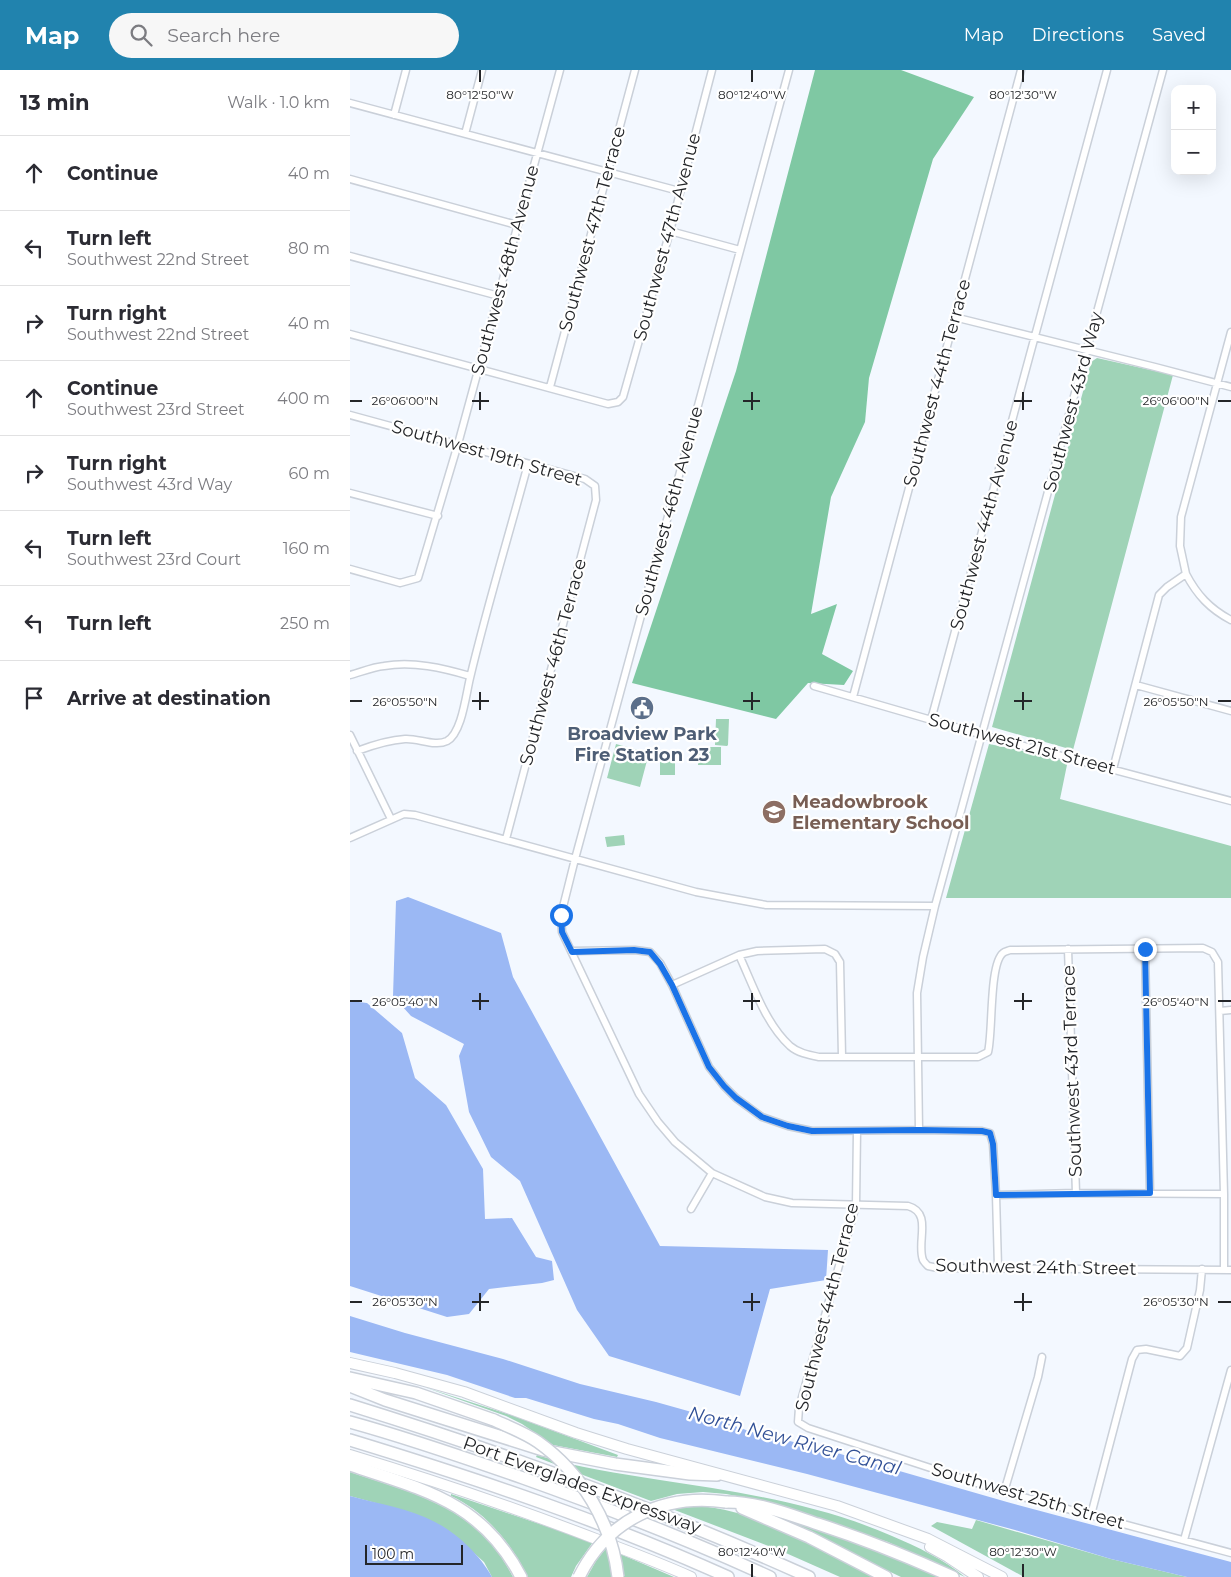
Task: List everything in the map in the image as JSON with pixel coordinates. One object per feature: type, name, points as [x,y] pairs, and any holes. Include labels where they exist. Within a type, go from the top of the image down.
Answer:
[{"type":"highway","points":[[350,1378],[416,1393],[494,1420],[539,1443],[564,1464],[595,1506],[607,1532],[618,1577]]},
{"type":"highway","points":[[350,1386],[385,1400],[543,1450],[615,1464],[690,1474],[717,1475]]},
{"type":"highway","name":"Port Everglades Expressway","points":[[350,1405],[463,1441],[605,1491],[714,1535],[809,1577]]},
{"type":"highway","points":[[350,1422],[459,1456],[558,1490],[671,1534],[770,1577]]},
{"type":"highway","name":"Port Everglades Expressway","points":[[350,1440],[432,1465],[528,1498],[642,1540],[728,1577]]},
{"type":"highway","points":[[350,1465],[432,1494],[459,1507],[495,1538],[510,1557],[521,1577]]},
{"type":"highway","points":[[579,1577],[596,1549],[622,1525],[643,1512],[664,1504],[688,1500],[742,1502],[783,1512],[861,1538],[953,1577]]},
{"type":"highway","points":[[726,1502],[761,1515],[809,1537],[886,1577]]},
{"type":"main road","points":[[350,1363],[464,1392],[599,1440],[717,1475],[803,1496],[871,1517],[928,1539],[1002,1577]]},
{"type":"main road","points":[[350,1455],[529,1514],[691,1577]]},
{"type":"main road","points":[[871,1517],[948,1557],[978,1577]]},
{"type":"street","points":[[394,115],[406,70]]},
{"type":"street","points":[[465,134],[482,70]]},
{"type":"street","name":"Southwest 48th Avenue","points":[[350,569],[400,583],[418,578],[438,516],[560,70]]},
{"type":"street","name":"Southwest 47th Terrace","points":[[550,387],[635,70]]},
{"type":"street","name":"Southwest 47th Avenue","points":[[550,387],[608,404],[618,402],[623,397],[670,231],[712,70]]},
{"type":"street","name":"Southwest 46th Avenue","points":[[572,952],[562,932],[561,920],[575,859],[789,70]]},
{"type":"street","name":"Southwest 44th Terrace","points":[[853,696],[1021,70]]},
{"type":"street","name":"Southwest 44th Avenue","points":[[931,720],[1107,70]]},
{"type":"street","name":"Southwest 43rd Way","points":[[983,735],[1163,70]]},
{"type":"street","points":[[350,103],[679,192]]},
{"type":"street","points":[[350,179],[517,224]]},
{"type":"street","points":[[670,231],[740,250]]},
{"type":"street","points":[[350,256],[499,296]]},
{"type":"street","points":[[954,317],[1231,388]]},
{"type":"street","points":[[1231,332],[1181,517],[1180,546],[1186,574],[1193,588],[1217,613],[1231,620]]},
{"type":"street","points":[[350,334],[550,387]]},
{"type":"street","name":"Southwest 19th Street","points":[[350,415],[585,480],[595,486]]},
{"type":"street","points":[[357,751],[384,741],[407,739],[438,743],[446,742],[453,736],[458,727],[470,676],[528,464]]},
{"type":"street","name":"Southwest 46th Terrace","points":[[506,839],[596,500],[595,486]]},
{"type":"street","points":[[350,493],[438,516]]},
{"type":"street","points":[[1113,769],[1159,595],[1186,574]]},
{"type":"street","points":[[350,675],[385,666],[410,665],[445,669],[470,676]]},
{"type":"street","points":[[1136,685],[1231,711]]},
{"type":"street","name":"Southwest 21st Street","points":[[814,686],[983,735],[1231,801]]},
{"type":"street","points":[[350,735],[391,819]]},
{"type":"street","points":[[919,1130],[917,993],[935,906],[983,735]]},
{"type":"street","points":[[350,838],[404,814],[506,839],[696,892],[766,905],[935,906]]},
{"type":"street","points":[[739,955],[776,1031],[791,1046],[803,1053],[819,1057],[978,1057],[988,1052],[991,1042],[991,1000],[998,960],[1003,952],[1010,950],[1203,948],[1212,952],[1218,962],[1224,1194],[1228,1270]]},
{"type":"street","points":[[672,985],[739,955],[757,951],[825,949],[835,954],[840,962],[842,1056]]},
{"type":"street","name":"Southwest 43rd Terrace","points":[[1068,949],[1076,1193]]},
{"type":"street","points":[[1145,949],[1150,1193]]},
{"type":"street","points":[[572,952],[634,950],[650,952],[660,964],[672,985],[709,1067],[736,1098],[762,1117],[788,1126],[812,1131],[919,1130],[982,1131],[990,1133],[993,1144],[998,1267]]},
{"type":"street","name":"Southwest 24th Street","points":[[572,952],[640,1094],[658,1122],[675,1142],[712,1173],[765,1197],[792,1203],[908,1206],[915,1208],[921,1217],[923,1259],[928,1266],[938,1268],[1228,1270]]},
{"type":"street","points":[[1220,1011],[1231,1010]]},
{"type":"street","name":"Southwest 44th Terrace","points":[[798,1422],[799,1408],[856,1205],[856,1131]]},
{"type":"street","points":[[691,1209],[712,1173]]},
{"type":"street","points":[[996,1195],[1076,1193],[1224,1194]]},
{"type":"street","points":[[1091,1515],[1132,1359],[1137,1350],[1180,1356],[1186,1348],[1200,1290],[1202,1269]]},
{"type":"street","points":[[1004,1492],[1042,1357]]},
{"type":"street","points":[[1184,1540],[1231,1370]]},
{"type":"street","name":"Southwest 25th Street","points":[[798,1422],[808,1428],[1004,1492],[1231,1553]]},
{"type":"green space","points":[[815,70],[901,70],[974,97],[933,159],[869,378],[865,422],[831,497],[811,614],[837,604],[822,654],[853,671],[844,685],[808,683],[776,719],[632,683],[736,371]]},
{"type":"green space","points":[[1097,358],[1173,375],[1073,750],[992,727],[1091,362]]},
{"type":"green space","points":[[716,719],[729,719],[727,746],[715,745]]},
{"type":"green space","points":[[616,744],[649,753],[640,787],[607,778]]},
{"type":"green space","points":[[989,744],[1068,760],[1060,799],[1231,846],[1231,898],[946,898]]},
{"type":"green space","points":[[698,747],[721,747],[721,765],[698,765]]},
{"type":"green space","points":[[660,761],[675,761],[675,775],[660,775]]},
{"type":"green space","points":[[624,835],[625,845],[607,847],[605,837]]},
{"type":"green space","points":[[424,1387],[511,1415],[618,1455],[617,1457],[553,1445],[522,1424],[506,1416]]},
{"type":"green space","points":[[537,1455],[598,1470],[778,1500],[836,1515],[911,1545],[939,1559],[965,1577],[888,1542],[758,1500],[703,1492],[677,1494],[651,1501],[536,1457]]},
{"type":"green space","points":[[350,1472],[422,1497],[464,1519],[482,1534],[498,1553],[513,1577],[492,1577],[484,1562],[454,1535],[412,1513],[350,1496]]},
{"type":"green space","points":[[451,1494],[593,1542],[576,1566],[571,1577],[528,1577],[514,1552],[496,1530],[475,1511],[451,1496]]},
{"type":"green space","points":[[700,1506],[747,1516],[792,1533],[879,1577],[840,1577],[779,1550],[672,1509]]},
{"type":"green space","points":[[787,1518],[846,1537],[943,1577],[901,1577],[785,1522]]},
{"type":"green space","points":[[976,1520],[1111,1559],[1187,1577],[1024,1577],[931,1526],[937,1522],[972,1529]]},
{"type":"green space","points":[[606,1548],[674,1577],[587,1577]]},
{"type":"water","points":[[408,897],[501,933],[513,977],[660,1246],[828,1250],[826,1280],[770,1289],[740,1396],[609,1356],[577,1310],[520,1181],[491,1157],[469,1112],[459,1056],[464,1044],[411,1016],[393,996],[396,901]]},
{"type":"water","points":[[350,1001],[367,1003],[402,1033],[415,1078],[446,1105],[483,1169],[485,1219],[512,1218],[536,1257],[552,1261],[554,1280],[489,1289],[469,1314],[447,1317],[350,1286]]},
{"type":"water","points":[[350,1316],[503,1359],[580,1384],[656,1402],[713,1418],[746,1430],[837,1453],[1007,1502],[1231,1562],[1231,1577],[1187,1577],[1111,1559],[1015,1530],[807,1474],[660,1438],[526,1398],[515,1398],[447,1375],[350,1352]]},
{"type":"water","points":[[350,1496],[415,1513],[443,1527],[460,1538],[492,1577],[350,1577]]},
{"type":"place","name":"Broadview Park Fire Station 23","points":[[642,708]]},
{"type":"place","name":"Meadowbrook Elementary School","points":[[774,812]]},
{"type":"route","points":[[561,915],[560,927],[572,952],[634,950],[650,952],[660,964],[672,985],[709,1067],[736,1098],[762,1117],[788,1126],[812,1131],[919,1130],[982,1131],[990,1133],[993,1144],[996,1195],[1150,1193],[1145,949]]},
{"type":"water label","name":"North New River Canal","points":[[795,1440]]}]
